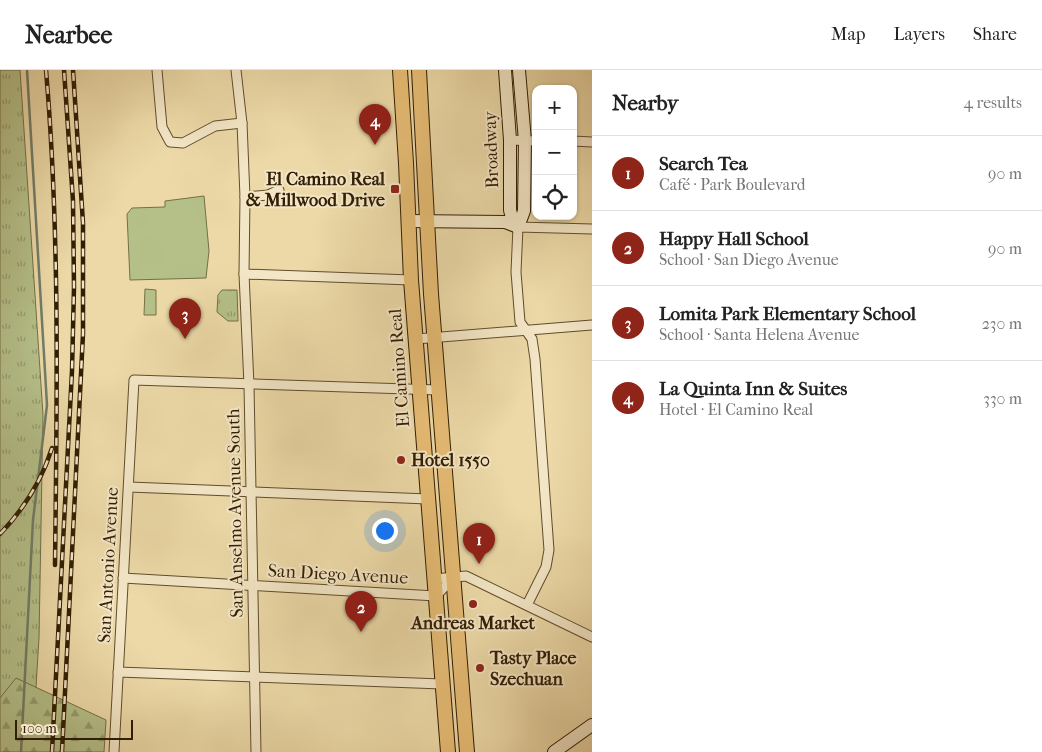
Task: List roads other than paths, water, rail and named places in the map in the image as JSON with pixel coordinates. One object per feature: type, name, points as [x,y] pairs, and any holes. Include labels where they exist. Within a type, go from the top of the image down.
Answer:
[{"type":"main road","name":"El Camino Real","points":[[400,70],[411,280],[448,752]]},
{"type":"main road","points":[[419,70],[434,338],[467,752]]},
{"type":"street","points":[[158,70],[162,127],[170,142],[183,143],[215,126],[242,123]]},
{"type":"street","name":"San Anselmo Avenue South","points":[[236,70],[242,123],[245,197],[244,274],[249,384],[256,752]]},
{"type":"street","name":"Broadway","points":[[505,70],[510,140],[510,210],[512,218],[518,227]]},
{"type":"street","name":"Broadway","points":[[519,70],[530,141],[524,211],[518,227],[516,272],[520,322],[532,339],[535,359],[549,550],[546,567],[527,605]]},
{"type":"street","points":[[510,140],[530,141]]},
{"type":"street","points":[[577,142],[592,142]]},
{"type":"street","points":[[245,197],[268,195],[279,190]]},
{"type":"street","points":[[408,220],[505,222],[518,227],[592,229]]},
{"type":"street","points":[[244,274],[411,280]]},
{"type":"street","points":[[416,339],[592,325]]},
{"type":"street","name":"San Antonio Avenue","points":[[114,752],[134,380],[249,384]]},
{"type":"street","points":[[249,384],[438,390]]},
{"type":"street","points":[[129,487],[428,499]]},
{"type":"street","points":[[434,579],[466,576],[592,637]]},
{"type":"street","name":"San Diego Avenue","points":[[123,578],[436,596]]},
{"type":"street","points":[[436,596],[453,578]]},
{"type":"street","points":[[118,672],[442,684]]},
{"type":"street","points":[[554,752],[592,725]]},
{"type":"waterway","points":[[21,752],[33,520],[47,405],[27,70]]},
{"type":"railway","points":[[46,70],[56,255],[55,565]]},
{"type":"railway","points":[[52,752],[72,371],[74,287],[73,201],[64,70]]},
{"type":"railway","points":[[62,752],[83,334],[83,223],[73,70]]},
{"type":"railway","points":[[0,534],[31,494],[43,472],[52,448]]},
{"type":"place","name":"La Quinta Inn & Suites","points":[[375,145]]},
{"type":"place","name":"El Camino Real & Millwood Drive","points":[[395,189]]},
{"type":"place","name":"Lomita Park Elementary School","points":[[185,339]]},
{"type":"place","name":"Hotel 1550","points":[[401,460]]},
{"type":"place","name":"Search Tea","points":[[479,564]]},
{"type":"place","name":"Andreas Market","points":[[473,604]]},
{"type":"place","name":"Happy Hall School","points":[[361,632]]},
{"type":"place","name":"Tasty Place Szechuan","points":[[480,668]]}]
